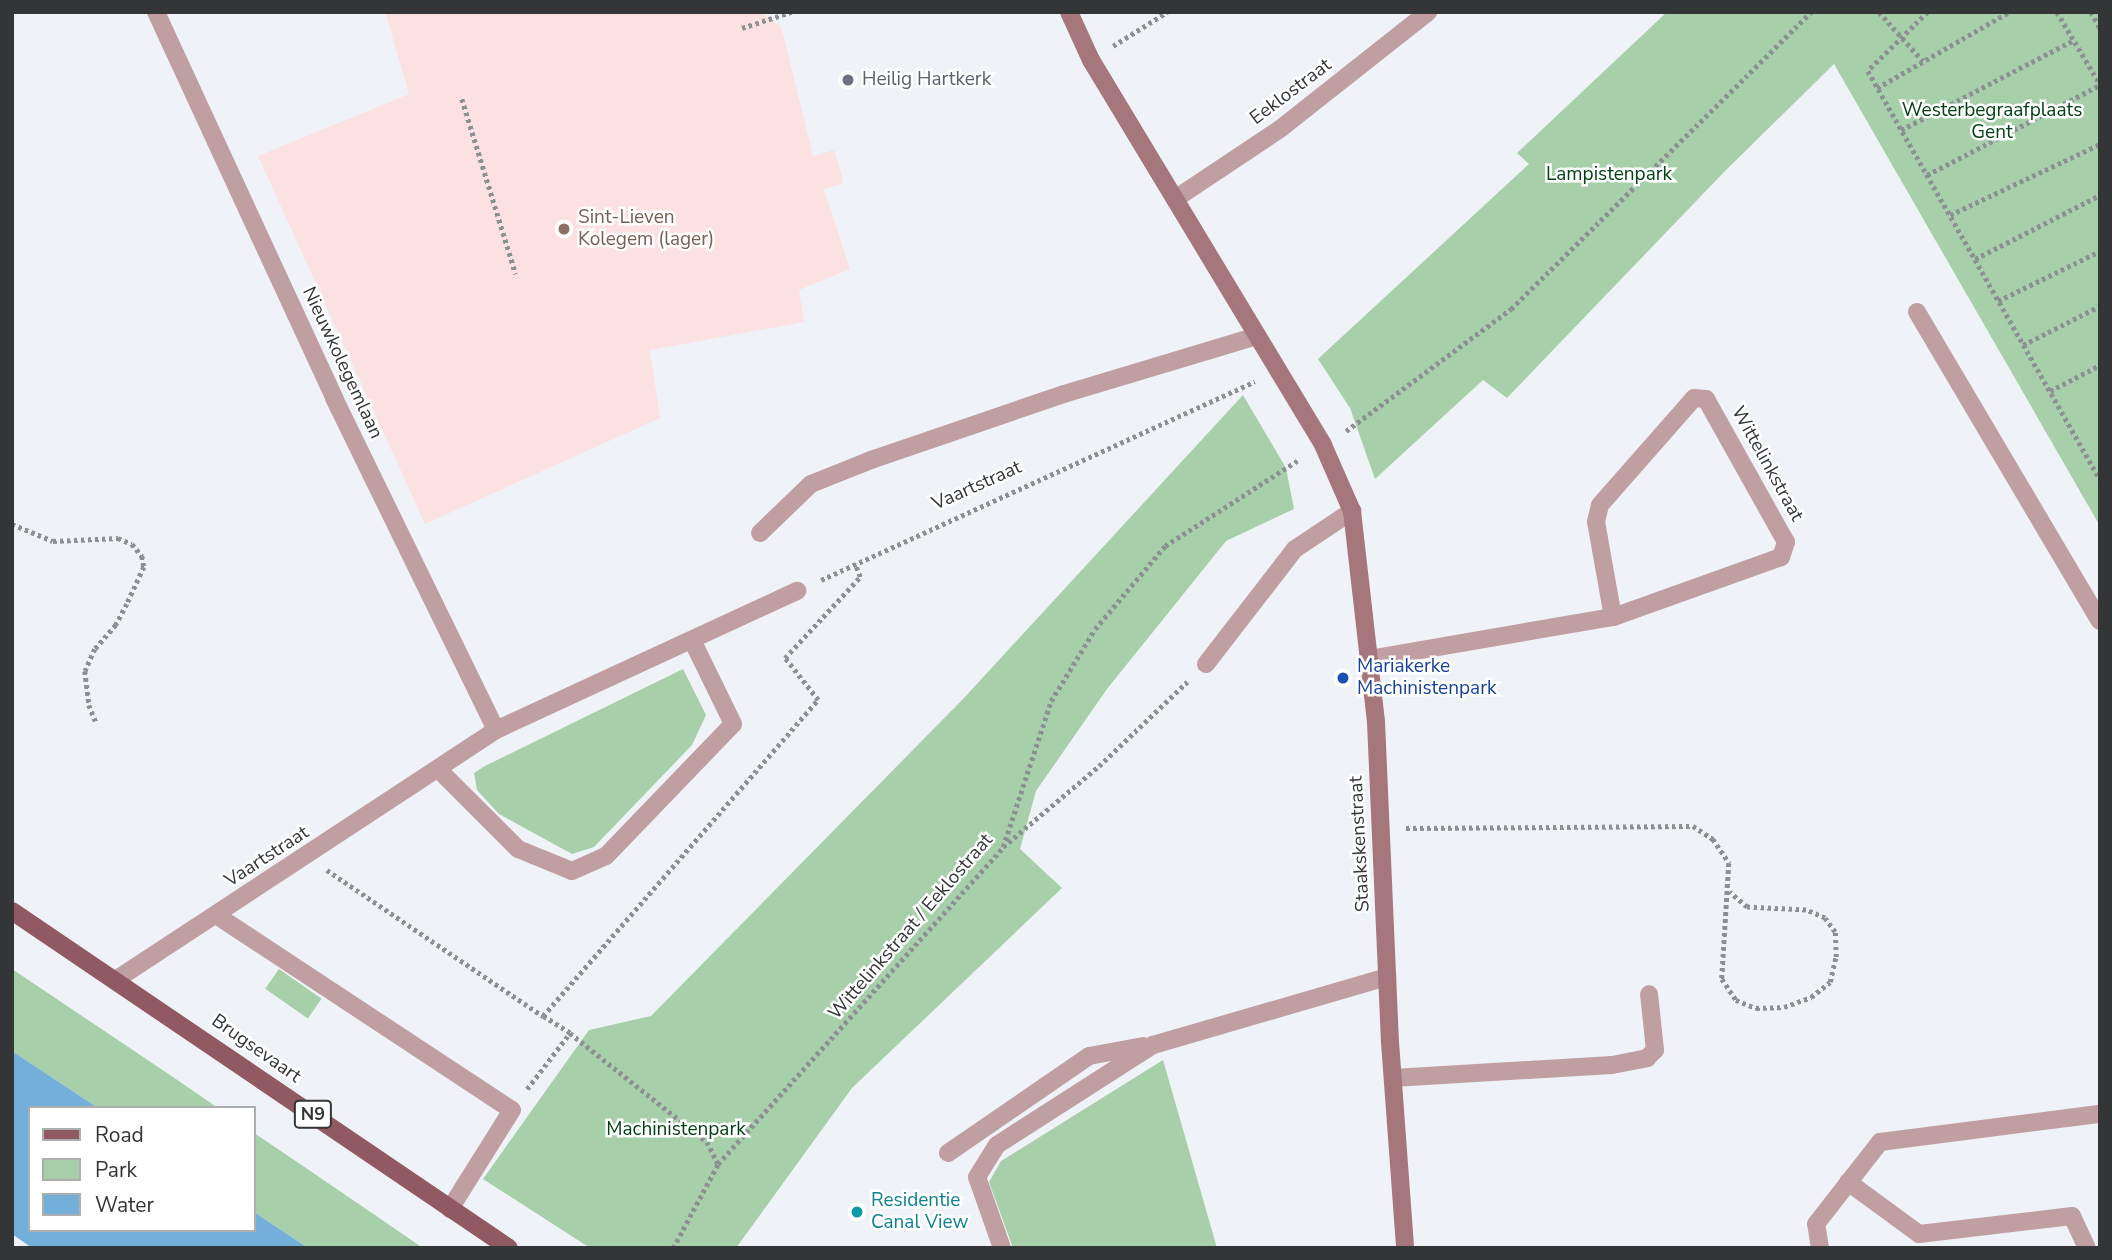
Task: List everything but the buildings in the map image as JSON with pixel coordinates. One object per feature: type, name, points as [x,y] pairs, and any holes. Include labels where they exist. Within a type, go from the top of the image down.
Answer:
[{"type":"main road","name":"Brugsevaart","points":[[12,911],[117,979],[509,1248]]},
{"type":"street","name":"Nieuwkolegemlaan","points":[[156,12],[334,398],[496,730]]},
{"type":"street","points":[[1069,12],[1091,60],[1323,444]]},
{"type":"street","name":"Eeklostraat","points":[[1175,199],[1280,129],[1429,12]]},
{"type":"street","points":[[1917,312],[2100,621]]},
{"type":"street","points":[[760,533],[811,484],[871,460],[1064,394],[1257,337]]},
{"type":"street","name":"Wittelinkstraat","points":[[1369,659],[1613,617],[1781,557],[1786,541],[1706,398],[1694,398],[1600,505],[1596,522],[1613,617]]},
{"type":"street","name":"Staakskenstraat","points":[[1323,444],[1352,511],[1369,659],[1405,1248]]},
{"type":"street","points":[[1206,664],[1295,549],[1352,511]]},
{"type":"street","name":"Vaartstraat","points":[[117,979],[439,770],[496,730],[693,642],[797,591]]},
{"type":"street","points":[[439,770],[518,849],[572,871],[606,856],[733,724],[693,642]]},
{"type":"street","points":[[216,915],[512,1110],[450,1209]]},
{"type":"street","points":[[948,1153],[1088,1056],[1153,1045],[1387,977]]},
{"type":"street","points":[[1393,1077],[1612,1065],[1647,1058],[1655,1051],[1649,994]]},
{"type":"street","points":[[1002,1248],[977,1177],[997,1145],[1153,1045]]},
{"type":"street","points":[[1820,1248],[1816,1224],[1880,1142],[2100,1114]]},
{"type":"street","points":[[1848,1182],[1920,1241],[2071,1216],[2087,1248]]},
{"type":"path","points":[[742,28],[791,12]]},
{"type":"path","points":[[1091,60],[1167,12]]},
{"type":"path","name":"Wittelinkstraat / Eeklostraat","points":[[673,1248],[718,1164],[1003,847],[1051,701],[1095,629],[1165,546],[1323,444],[1375,414],[1511,310],[1811,12]]},
{"type":"path","points":[[1879,12],[1923,61]]},
{"type":"path","points":[[1928,12],[1868,71],[2100,479]]},
{"type":"path","points":[[1877,88],[2009,12]]},
{"type":"path","points":[[1927,175],[2100,84],[2057,12]]},
{"type":"path","points":[[2094,14],[2100,28]]},
{"type":"path","points":[[1901,130],[2074,40]]},
{"type":"path","points":[[462,99],[516,274]]},
{"type":"path","points":[[1950,215],[2100,144]]},
{"type":"path","points":[[1975,259],[2100,195]]},
{"type":"path","points":[[1998,301],[2100,251]]},
{"type":"path","points":[[2023,345],[2100,306]]},
{"type":"path","points":[[2050,391],[2100,365]]},
{"type":"path","name":"Vaartstraat","points":[[797,591],[1278,370]]},
{"type":"path","points":[[12,524],[53,541],[118,538],[132,544],[142,556],[144,567],[127,604],[116,625],[95,649],[85,671],[89,705],[96,722]]},
{"type":"path","points":[[1003,847],[1099,766],[1206,664]]},
{"type":"path","points":[[1381,828],[1693,826],[1713,839],[1729,863],[1722,979],[1736,999],[1756,1008],[1784,1007],[1811,997],[1829,982],[1836,957],[1835,932],[1825,918],[1806,910],[1748,906],[1729,892]]},
{"type":"path","points":[[543,1016],[570,1033],[707,1142],[718,1164]]},
{"type":"path","points":[[512,1110],[570,1033]]},
{"type":"shaded area","name":"Sint-Lieven Kolegem (lager)","points":[[385,12],[760,12],[781,26],[813,156],[834,150],[844,183],[824,189],[850,269],[799,290],[804,322],[650,350],[660,418],[425,524],[258,156],[409,94]]},
{"type":"green space","points":[[1667,12],[2100,12],[2100,526],[1834,64],[1725,171],[1507,398],[1483,380],[1375,479],[1350,408],[1318,359],[1529,164],[1517,153]]},
{"type":"green space","name":"Machinistenpark","points":[[1243,395],[1286,468],[1294,509],[1226,541],[1107,689],[1036,791],[1020,849],[1062,888],[852,1088],[736,1248],[590,1248],[483,1179],[589,1030],[651,1016],[964,698]]},
{"type":"green space","points":[[683,669],[706,715],[692,745],[594,847],[572,854],[499,814],[477,790],[474,773],[485,766]]},
{"type":"green space","points":[[12,969],[215,1106],[95,1106],[12,1051]]},
{"type":"green space","points":[[279,969],[322,999],[308,1018],[265,989]]},
{"type":"green space","points":[[1163,1060],[1217,1248],[1013,1248],[989,1182],[1001,1161]]},
{"type":"green space","points":[[256,1134],[423,1248],[308,1248],[256,1213]]},
{"type":"water","points":[[12,1051],[95,1106],[28,1106],[28,1232],[256,1232],[256,1213],[308,1248],[32,1248],[12,1234]]},
{"type":"place","name":"Heilig Hartkerk","points":[[848,80]]},
{"type":"place","name":"Sint-Lieven Kolegem (lager)","points":[[564,229]]},
{"type":"place","name":"Mariakerke Machinistenpark","points":[[1343,678]]},
{"type":"place","name":"Residentie Canal View","points":[[857,1212]]},
{"type":"park label","name":"Westerbegraafplaats Gent","points":[[1992,122]]},
{"type":"park label","name":"Lampistenpark","points":[[1609,175]]}]
